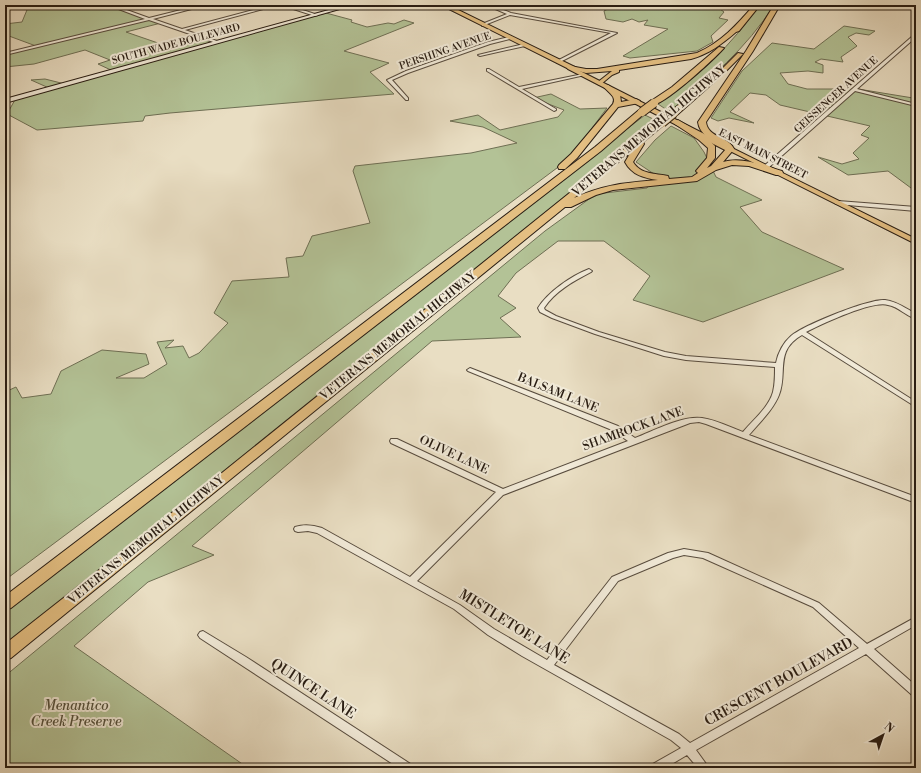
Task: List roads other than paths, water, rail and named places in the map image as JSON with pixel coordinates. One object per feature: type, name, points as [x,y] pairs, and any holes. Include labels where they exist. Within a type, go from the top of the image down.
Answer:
[{"type":"highway","name":"EAST MAIN STREET","points":[[444,5],[730,149]]},
{"type":"highway","name":"VETERANS MEMORIAL HIGHWAY","points":[[5,604],[592,153],[642,112],[675,89],[732,37],[757,5]]},
{"type":"highway","name":"VETERANS MEMORIAL HIGHWAY","points":[[5,653],[213,487],[497,255],[674,113],[721,73],[743,50],[764,26],[777,5]]},
{"type":"highway","points":[[570,68],[586,72],[598,72],[691,57],[704,53],[718,45],[742,24]]},
{"type":"highway","points":[[497,255],[557,212],[576,200],[593,193],[621,186],[690,180],[705,174],[713,168],[730,149],[728,145],[705,132],[702,127],[702,122],[741,61],[753,46],[764,26]]},
{"type":"highway","points":[[600,83],[612,73],[644,65]]},
{"type":"highway","name":"EAST MAIN STREET","points":[[570,68],[587,75],[600,83]]},
{"type":"highway","points":[[471,245],[571,159],[616,105],[618,101],[617,96],[608,87]]},
{"type":"highway","points":[[616,105],[636,101]]},
{"type":"highway","points":[[651,131],[635,151],[629,162],[631,166],[638,171],[657,177],[675,178],[689,176],[699,172],[707,164],[712,158],[712,151],[710,145],[702,138],[678,122]]},
{"type":"highway","points":[[713,168],[727,163],[740,162],[778,173]]},
{"type":"main road","name":"SOUTH WADE BOULEVARD","points":[[5,101],[352,5]]},
{"type":"main road","name":"EAST MAIN STREET","points":[[730,149],[916,242]]},
{"type":"street","points":[[110,5],[216,42]]},
{"type":"street","points":[[120,8],[135,5]]},
{"type":"street","points":[[5,54],[205,5]]},
{"type":"street","points":[[180,30],[276,5]]},
{"type":"street","points":[[283,5],[316,15]]},
{"type":"street","points":[[876,5],[916,8]]},
{"type":"street","points":[[494,7],[510,14],[615,33],[558,62]]},
{"type":"street","points":[[483,25],[510,14]]},
{"type":"street","name":"GEISSENGER AVENUE","points":[[766,167],[916,35]]},
{"type":"street","name":"PERSHING AVENUE","points":[[407,99],[389,80],[407,72],[489,43],[509,38]]},
{"type":"street","name":"PERSHING AVENUE","points":[[480,55],[524,45]]},
{"type":"street","points":[[488,70],[554,110]]},
{"type":"street","points":[[520,88],[583,75]]},
{"type":"street","points":[[855,90],[916,105]]},
{"type":"street","points":[[838,203],[916,209]]},
{"type":"street","points":[[589,271],[559,290],[543,304],[541,308],[542,311],[597,333],[664,354],[686,358],[778,365]]},
{"type":"street","points":[[745,435],[773,400],[778,381],[778,365],[780,357],[787,344],[802,332],[871,304],[883,302],[892,304],[916,317]]},
{"type":"street","points":[[802,332],[916,405]]},
{"type":"street","name":"BALSAM LANE","points":[[470,370],[615,428],[634,441]]},
{"type":"street","name":"SHAMROCK LANE","points":[[411,581],[494,497],[503,492],[683,422],[698,420],[709,422],[916,500]]},
{"type":"street","name":"OLIVE LANE","points":[[394,440],[503,492]]},
{"type":"street","name":"MISTLETOE LANE","points":[[298,529],[308,528],[319,530],[457,607],[491,632],[548,666],[675,737],[689,749],[704,768]]},
{"type":"street","points":[[548,666],[615,579],[671,555],[684,552],[705,555],[816,605],[916,692]]},
{"type":"street","name":"CRESCENT BOULEVARD","points":[[656,768],[916,621]]},
{"type":"street","name":"QUINCE LANE","points":[[203,635],[408,768]]},
{"type":"park label","name":"Menantico Creek Preserve","points":[[76,714]]}]
